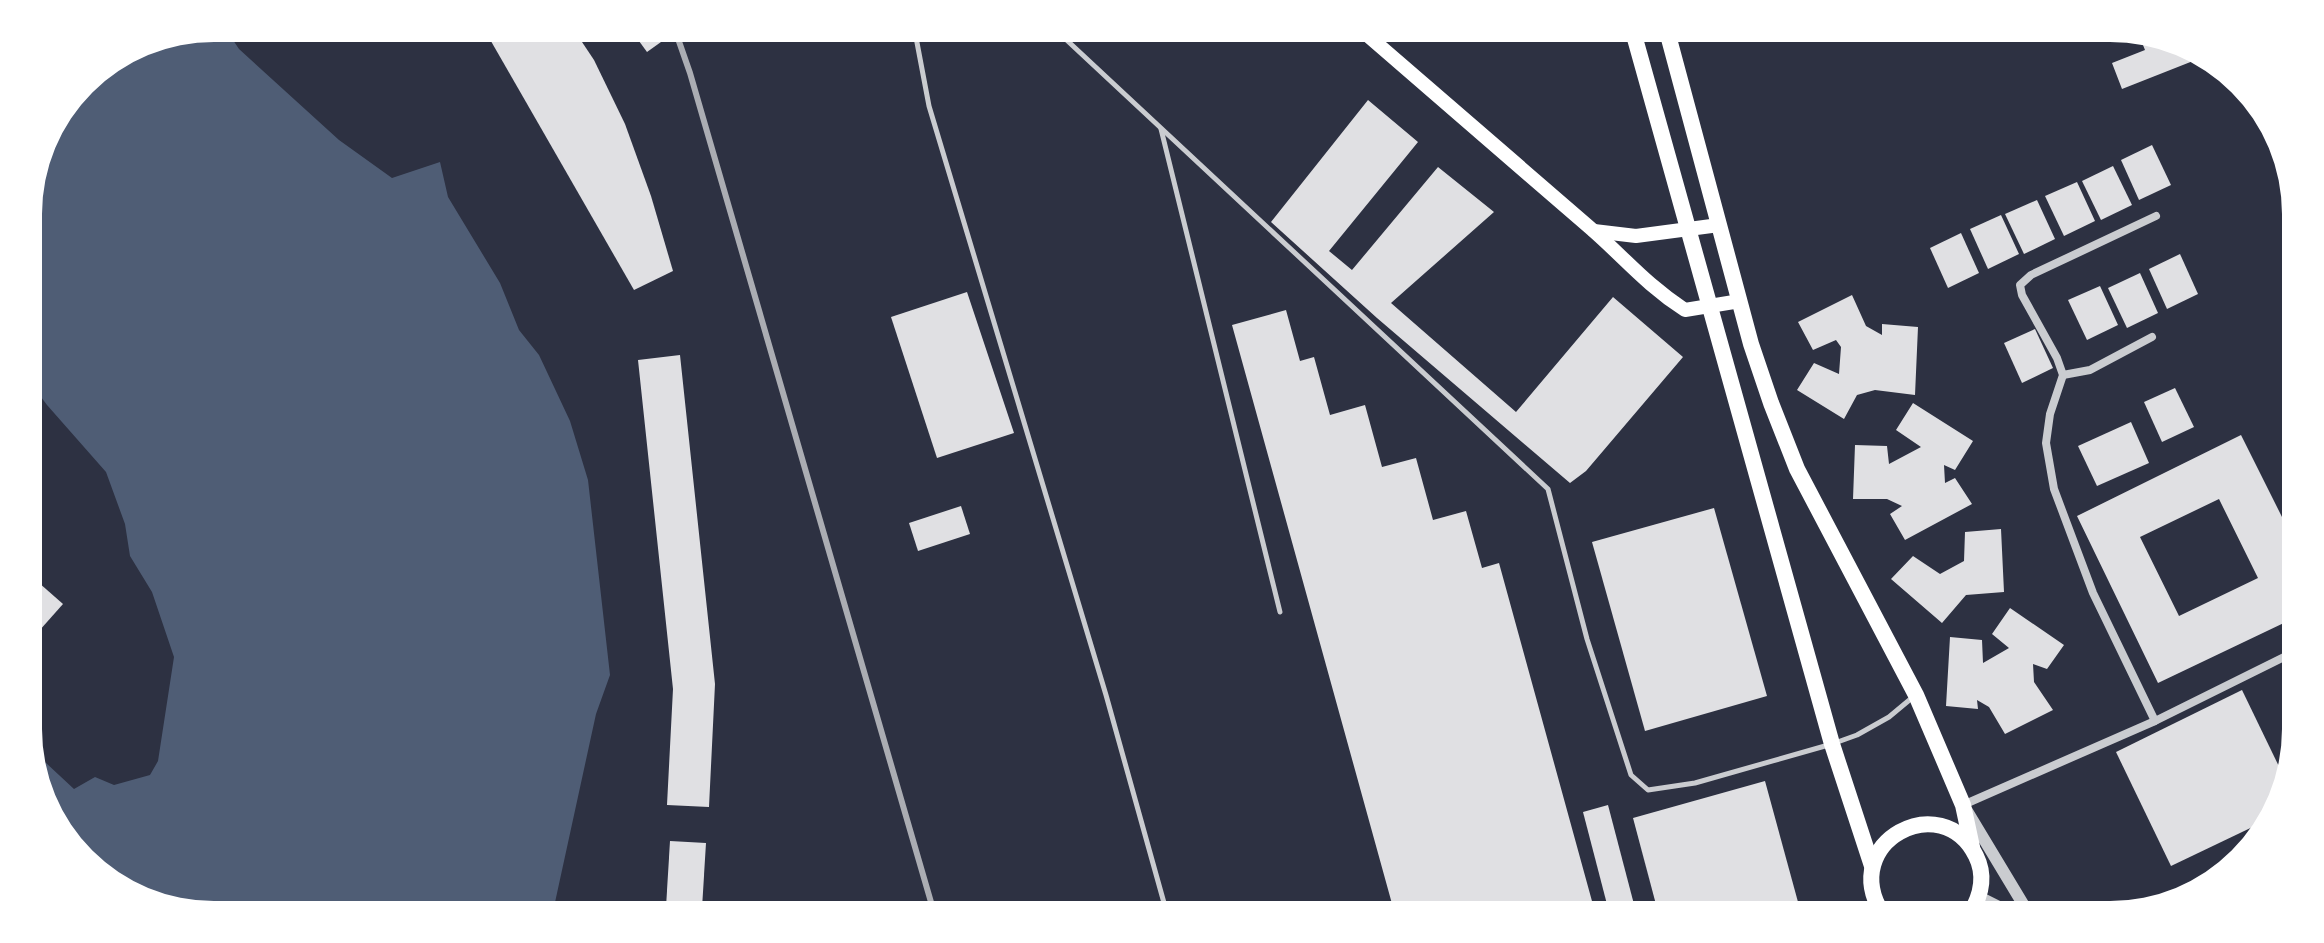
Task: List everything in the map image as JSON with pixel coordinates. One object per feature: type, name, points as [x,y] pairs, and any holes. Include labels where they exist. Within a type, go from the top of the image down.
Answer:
[{"type":"highway","points":[[1636,42],[1832,744],[1872,866],[1872,891],[1877,901]]},
{"type":"highway","points":[[1670,42],[1771,403],[1797,469],[1916,695],[1963,805],[1972,847],[1980,862],[1982,880],[1977,901]]},
{"type":"highway","points":[[1872,866],[1885,843],[1907,827],[1925,824],[1943,826],[1959,834],[1972,847]]},
{"type":"main road","points":[[1375,42],[1593,230],[1643,280],[1685,310],[1740,301]]},
{"type":"main road","points":[[1593,230],[1636,236],[1719,225]]},
{"type":"street","points":[[2155,721],[2093,593],[2054,489],[2046,443],[2050,414],[2063,375],[2057,358],[2022,295],[2020,285],[2031,275],[2156,216]]},
{"type":"street","points":[[2063,375],[2090,370],[2152,337]]},
{"type":"street","points":[[2021,901],[1963,805],[2155,721],[2282,658]]},
{"type":"street","points":[[1979,897],[1987,901]]},
{"type":"lane","points":[[917,42],[929,106],[1106,695],[1163,901]]},
{"type":"lane","points":[[1069,42],[1548,489],[1587,639],[1631,775],[1648,790],[1695,783],[1832,744],[1857,735],[1889,717],[1916,695]]},
{"type":"lane","points":[[1161,128],[1280,612]]},
{"type":"lane","points":[[1870,901],[1872,891]]},
{"type":"water","points":[[234,42],[339,140],[392,178],[440,162],[448,197],[500,283],[519,330],[539,355],[570,421],[588,480],[610,675],[596,714],[555,901],[203,901],[159,892],[118,872],[101,858],[71,825],[51,784],[45,762],[74,789],[95,777],[114,785],[150,775],[158,761],[174,657],[152,592],[130,556],[125,524],[106,472],[42,398],[43,191],[51,159],[71,118],[118,71],[159,51],[180,45]]},
{"type":"building","points":[[491,42],[582,42],[594,60],[625,124],[673,271],[634,290]]},
{"type":"building","points":[[640,42],[661,42],[647,52]]},
{"type":"building","points":[[2143,45],[2190,62],[2122,89],[2112,63],[2145,50]]},
{"type":"building","points":[[1368,100],[1418,142],[1329,251],[1352,270],[1438,167],[1494,212],[1391,303],[1516,412],[1613,297],[1683,357],[1586,471],[1570,483],[1377,318],[1271,222]]},
{"type":"building","points":[[2152,145],[2171,185],[2139,200],[2121,160]]},
{"type":"building","points":[[2113,166],[2132,205],[2101,220],[2082,181]]},
{"type":"building","points":[[2077,182],[2095,221],[2064,236],[2045,196]]},
{"type":"building","points":[[2037,200],[2055,239],[2024,254],[2005,214]]},
{"type":"building","points":[[2001,215],[2019,254],[1988,269],[1970,229]]},
{"type":"building","points":[[1961,233],[1979,273],[1948,288],[1930,248]]},
{"type":"building","points":[[2180,254],[2198,294],[2167,309],[2149,269]]},
{"type":"building","points":[[2140,273],[2158,313],[2127,328],[2108,288]]},
{"type":"building","points":[[2100,286],[2118,325],[2087,340],[2068,300]]},
{"type":"building","points":[[967,292],[1014,433],[937,458],[891,317]]},
{"type":"building","points":[[1852,295],[1866,326],[1882,335],[1882,324],[1918,327],[1915,395],[1875,390],[1857,395],[1844,419],[1797,390],[1814,363],[1839,374],[1841,347],[1836,340],[1813,350],[1798,322]]},
{"type":"building","points":[[1286,310],[1300,361],[1314,357],[1330,415],[1365,405],[1382,467],[1416,458],[1433,520],[1466,511],[1482,568],[1499,563],[1592,901],[1391,901],[1232,325]]},
{"type":"building","points":[[2035,329],[2053,368],[2022,383],[2004,343]]},
{"type":"building","points":[[680,355],[715,684],[709,807],[667,805],[673,689],[638,360]]},
{"type":"building","points":[[2175,388],[2194,427],[2162,442],[2144,402]]},
{"type":"building","points":[[1913,403],[1973,441],[1955,470],[1944,465],[1945,483],[1955,478],[1972,504],[1905,540],[1890,514],[1902,506],[1887,499],[1853,499],[1855,445],[1887,446],[1889,464],[1921,447],[1896,430]]},
{"type":"building","points":[[2131,422],[2149,463],[2097,486],[2078,446]]},
{"type":"building","points":[[2241,435],[2282,517],[2282,624],[2158,683],[2077,516]],"holes":[[[2219,499],[2258,578],[2179,616],[2140,537]]]},
{"type":"building","points":[[961,506],[970,534],[918,551],[909,523]]},
{"type":"building","points":[[1714,508],[1767,696],[1645,731],[1592,542]]},
{"type":"building","points":[[2001,529],[2004,592],[1966,595],[1942,623],[1891,579],[1913,556],[1940,574],[1964,561],[1965,532]]},
{"type":"building","points":[[42,586],[63,604],[42,628]]},
{"type":"building","points":[[2010,608],[2064,645],[2047,669],[2033,664],[2034,682],[2053,710],[2005,734],[1989,707],[1977,700],[1978,709],[1946,706],[1950,637],[1982,640],[1983,663],[2009,648],[1992,634]]},
{"type":"building","points":[[2242,690],[2278,765],[2264,805],[2251,828],[2171,866],[2116,752]]},
{"type":"building","points":[[1765,781],[1798,901],[1655,901],[1633,818]]},
{"type":"building","points":[[1608,805],[1633,901],[1606,901],[1583,812]]},
{"type":"building","points":[[670,841],[706,843],[702,901],[666,901]]},
{"type":"railway","points":[[679,42],[931,901]]}]
